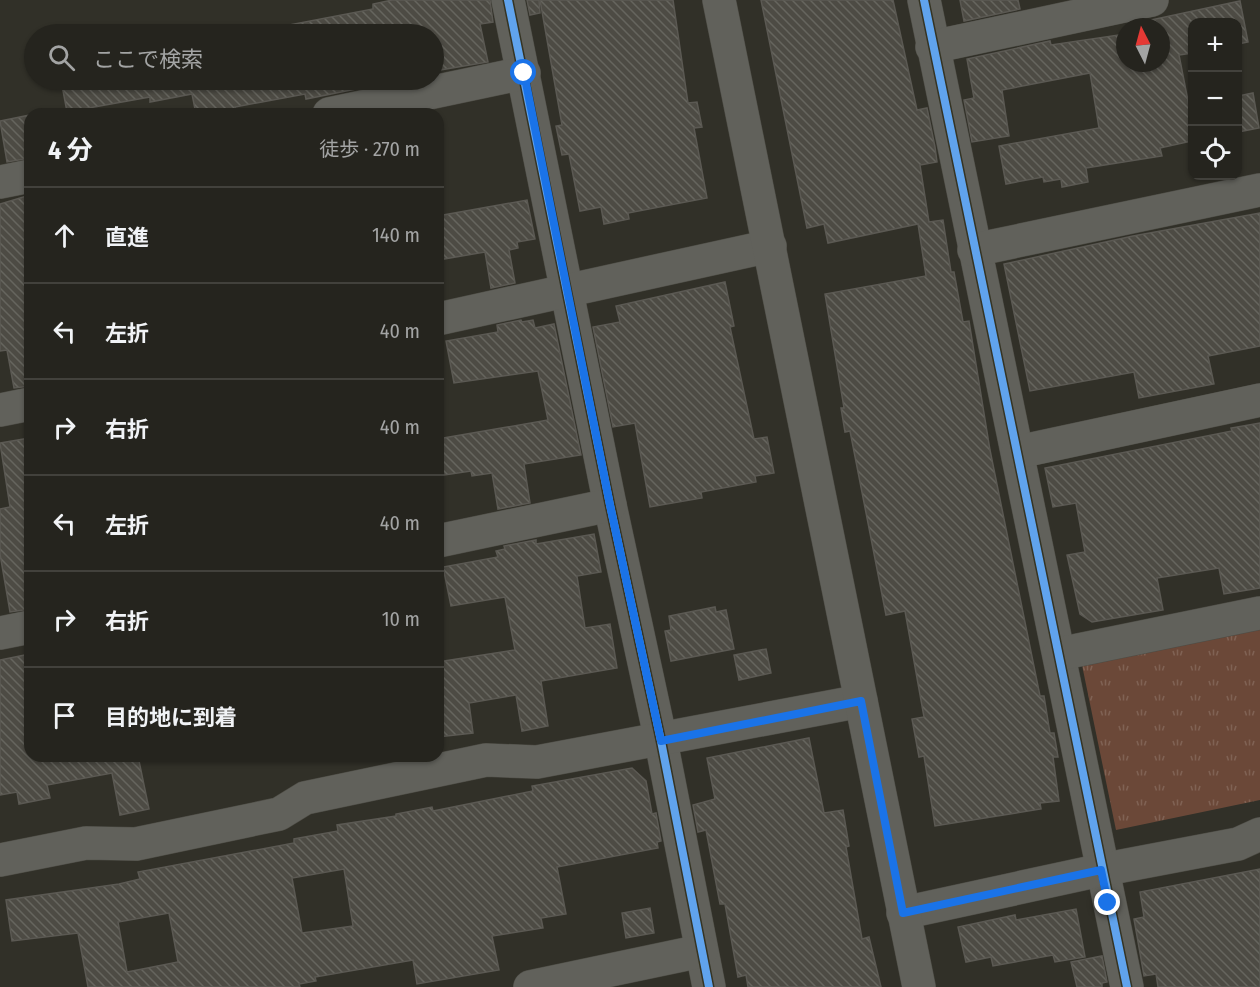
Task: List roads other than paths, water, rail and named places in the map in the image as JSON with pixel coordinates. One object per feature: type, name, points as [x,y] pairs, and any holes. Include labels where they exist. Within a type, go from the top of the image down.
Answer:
[{"type":"street","points":[[508,0],[610,505],[661,741],[709,987]]},
{"type":"street","points":[[719,0],[919,987]]},
{"type":"street","points":[[924,0],[1126,987]]},
{"type":"street","points":[[932,47],[1152,0]]},
{"type":"street","points":[[444,90],[524,73]]},
{"type":"street","points":[[357,108],[443,90]]},
{"type":"street","points":[[0,182],[24,177]]},
{"type":"street","points":[[974,250],[1260,190]]},
{"type":"street","points":[[444,318],[770,246]]},
{"type":"street","points":[[1018,452],[1260,400]]},
{"type":"street","points":[[0,410],[24,405]]},
{"type":"street","points":[[444,540],[610,505]]},
{"type":"street","points":[[1059,654],[1260,613]]},
{"type":"street","points":[[0,633],[24,628]]},
{"type":"street","points":[[0,860],[86,843],[136,844],[279,813],[305,798],[486,760],[537,762],[661,741],[861,701]]},
{"type":"street","points":[[903,913],[1101,870],[1238,844],[1260,834]]},
{"type":"street","points":[[530,987],[701,951]]}]
